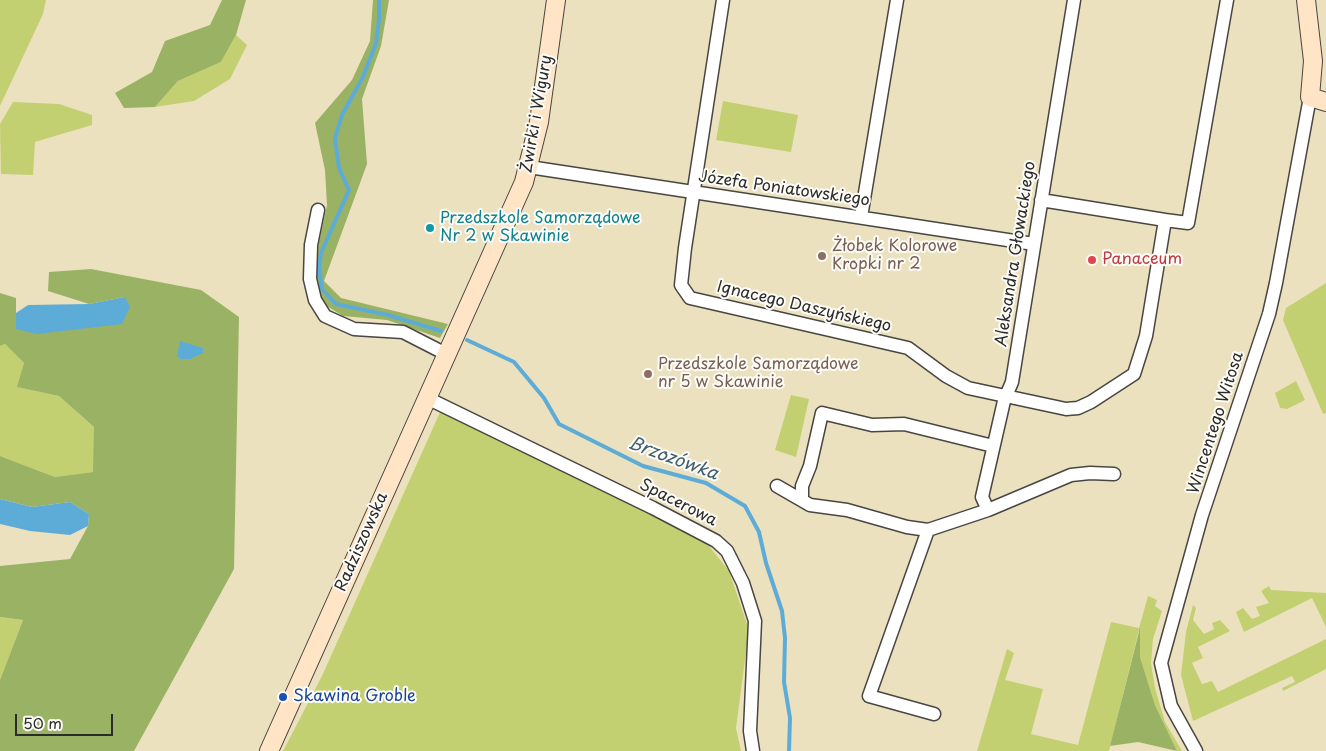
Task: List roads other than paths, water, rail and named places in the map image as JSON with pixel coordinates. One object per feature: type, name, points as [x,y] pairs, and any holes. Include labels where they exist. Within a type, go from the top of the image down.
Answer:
[{"type":"street","name":"Żwirki i Wigury","points":[[455,333],[513,212],[530,167],[539,122],[556,0]]},
{"type":"street","name":"Ignacego Daszyńskiego","points":[[724,0],[681,285],[690,298],[908,348],[955,382],[968,388],[1066,410],[1078,408],[1134,374],[1146,336],[1165,220]]},
{"type":"street","points":[[861,217],[897,0]]},
{"type":"street","name":"Aleksandra Głowackiego","points":[[988,510],[982,496],[1004,401],[1013,374],[1074,0]]},
{"type":"street","points":[[1041,200],[1188,223],[1226,0]]},
{"type":"street","points":[[1306,0],[1318,99]]},
{"type":"street","name":"Wincentego Witosa","points":[[1196,751],[1171,706],[1161,663],[1202,515],[1270,306],[1318,99]]},
{"type":"street","name":"Józefa Poniatowskiego","points":[[530,167],[1034,244]]},
{"type":"street","points":[[318,210],[310,252],[310,279],[315,300],[325,316],[354,329],[403,332],[446,354]]},
{"type":"street","name":"Radziszowska","points":[[269,751],[455,333]]},
{"type":"street","name":"Spacerowa","points":[[427,398],[653,508],[716,540],[727,550],[743,583],[755,621],[750,732],[753,751]]},
{"type":"street","points":[[802,500],[802,486],[810,466],[822,413],[872,424],[904,424],[993,446]]},
{"type":"street","points":[[777,486],[810,505],[847,510],[906,527],[928,530],[988,510],[1071,475],[1090,473],[1114,474]]},
{"type":"street","points":[[928,530],[869,696],[934,714]]},
{"type":"water","points":[[125,297],[130,307],[122,324],[37,334],[16,329],[16,313],[28,305],[89,304]]},
{"type":"water","points":[[180,341],[203,348],[203,353],[190,359],[181,359],[177,356]]},
{"type":"water","points":[[0,499],[32,507],[70,502],[89,514],[88,526],[70,535],[30,531],[0,524]]},
{"type":"waterway","name":"Brzozówka","points":[[379,0],[376,43],[363,77],[342,115],[335,138],[339,168],[349,190],[321,253],[319,268],[322,289],[336,304],[388,315],[441,331]]},
{"type":"waterway","name":"Brzozówka","points":[[467,340],[514,362],[544,398],[559,424],[643,466],[706,483],[745,506],[759,532],[766,563],[782,611],[785,638],[784,682],[790,718],[789,751]]},
{"type":"place","name":"Przedszkole Samorządowe Nr 2 w Skawinie","points":[[430,228]]},
{"type":"place","name":"Żłobek Kolorowe Kropki nr 2","points":[[822,256]]},
{"type":"place","name":"Panaceum","points":[[1092,260]]},
{"type":"place","name":"Przedszkole Samorządowe nr 5 w Skawinie","points":[[648,374]]},
{"type":"place","name":"Skawina Groble","points":[[283,697]]}]
